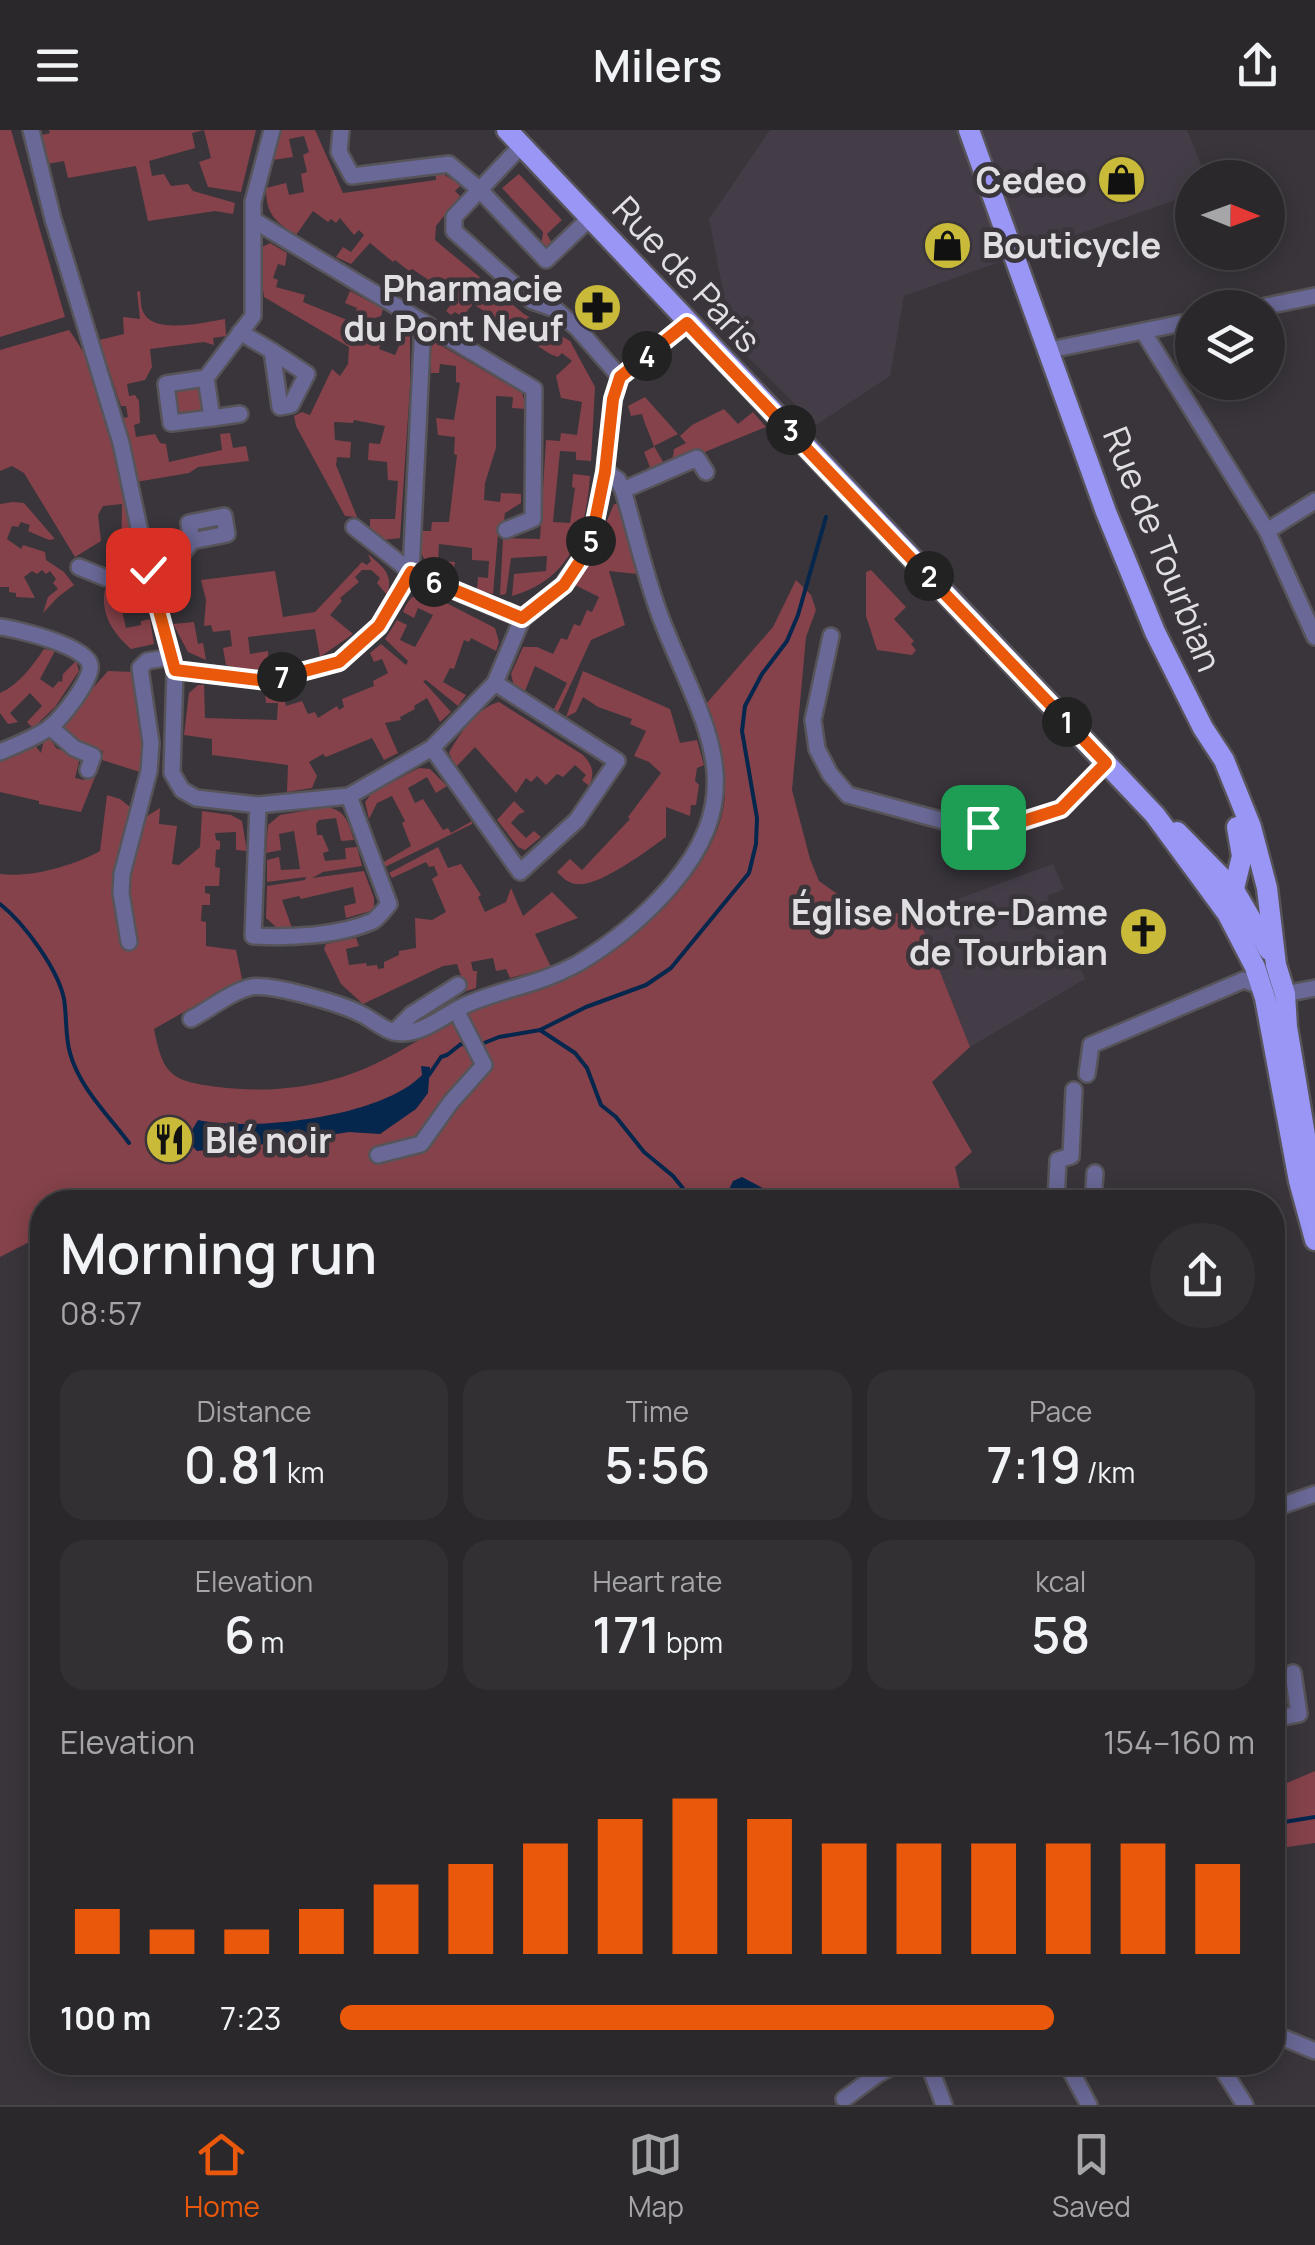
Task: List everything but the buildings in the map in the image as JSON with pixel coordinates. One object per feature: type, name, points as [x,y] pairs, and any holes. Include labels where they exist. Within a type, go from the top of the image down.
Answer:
[{"type":"main road","name":"Rue de Tourbian","points":[[970,130],[1106,512],[1155,632],[1202,728],[1224,760],[1251,827],[1267,888],[1315,1196]]},
{"type":"main road","name":"Rue de Paris","points":[[514,138],[1155,815]]},
{"type":"main road","points":[[1202,728],[1242,840],[1242,856],[1227,912]]},
{"type":"main road","points":[[1155,815],[1190,842],[1234,890],[1276,965]]},
{"type":"main road","points":[[1155,815],[1227,912],[1262,987],[1298,1181],[1315,1240]]},
{"type":"main road","points":[[1212,865],[1232,864],[1242,856]]},
{"type":"main road","points":[[1262,987],[1285,994]]},
{"type":"street","points":[[31,130],[53,219],[121,443],[173,664],[172,773],[182,790],[196,798],[258,805],[348,796],[432,748],[495,683],[522,618],[564,585],[590,546],[605,472],[613,399],[620,377],[687,323]]},
{"type":"street","points":[[240,414],[172,423],[166,384],[206,378],[253,316],[253,202],[272,130]]},
{"type":"street","points":[[341,130],[339,152],[352,176],[448,164],[479,189],[546,260],[590,218]]},
{"type":"street","points":[[514,138],[454,217],[454,231],[532,300],[555,309],[577,328],[620,377]]},
{"type":"street","points":[[255,221],[534,389],[533,519],[506,530]]},
{"type":"street","points":[[1285,303],[1314,298]]},
{"type":"street","points":[[129,942],[121,894],[122,874],[149,771],[151,743],[140,668],[147,661],[267,681],[339,662],[379,626],[411,572],[423,322]]},
{"type":"street","points":[[1050,350],[1175,324]]},
{"type":"street","points":[[1143,331],[1267,532],[1315,636]]},
{"type":"street","points":[[240,332],[272,352]]},
{"type":"street","points":[[206,378],[212,418]]},
{"type":"street","points":[[623,490],[697,458],[706,472]]},
{"type":"street","points":[[191,1019],[241,991],[266,986],[358,1012],[394,1032],[406,1033],[434,1024],[470,1002],[547,981],[592,956],[650,909],[693,860],[712,819],[716,787],[708,732],[660,618],[623,490],[618,480],[605,472]]},
{"type":"street","points":[[1267,532],[1315,501]]},
{"type":"street","points":[[354,527],[411,572],[522,618]]},
{"type":"street","points":[[153,590],[192,541]]},
{"type":"street","points":[[79,567],[106,578],[148,570]]},
{"type":"street","points":[[0,627],[77,650],[90,665],[88,681],[50,727],[0,752]]},
{"type":"street","points":[[831,636],[813,720],[817,749],[830,774],[848,795],[944,821],[983,827],[1014,824],[1061,809],[1106,763]]},
{"type":"street","points":[[432,748],[520,872],[577,820],[617,761],[495,683]]},
{"type":"street","points":[[50,727],[74,748],[93,756],[88,770]]},
{"type":"street","points":[[258,805],[253,936],[275,937],[337,930],[376,920],[389,904],[348,796]]},
{"type":"street","points":[[1087,1074],[1091,1045],[1244,980],[1262,987]]},
{"type":"street","points":[[394,1032],[412,1014],[458,986]]},
{"type":"street","points":[[1285,994],[1315,988]]},
{"type":"street","points":[[378,1155],[421,1144],[482,1061],[456,1010]]},
{"type":"street","points":[[1057,1190],[1058,1160],[1071,1156],[1074,1090]]},
{"type":"street","points":[[1093,1190],[1095,1173]]},
{"type":"street","points":[[1285,1504],[1315,1494]]},
{"type":"street","points":[[1285,1717],[1299,1714],[1293,1673]]},
{"type":"street","points":[[1285,2039],[1315,2051]]},
{"type":"street","points":[[844,2099],[868,2075]]},
{"type":"street","points":[[933,2075],[944,2105]]},
{"type":"street","points":[[1073,2075],[1089,2105]]},
{"type":"street","points":[[1226,2075],[1244,2105]]},
{"type":"shaded area","points":[[0,130],[11,130],[65,317],[0,337]]},
{"type":"shaded area","points":[[49,130],[204,130],[192,133],[195,148],[149,161],[152,176],[164,174],[171,186],[188,184],[193,191],[235,203],[233,214],[215,211],[148,221],[136,166],[68,178],[64,161],[47,164],[38,136],[50,133]]},
{"type":"shaded area","points":[[204,130],[256,130],[241,192],[208,187],[199,162],[211,158]]},
{"type":"shaded area","points":[[282,130],[315,130],[343,193],[436,180],[435,169],[461,185],[455,191],[460,196],[436,226],[435,240],[524,314],[570,341],[595,387],[591,461],[576,460],[576,452],[560,451],[553,522],[570,523],[573,474],[590,476],[588,497],[572,551],[562,566],[532,588],[512,596],[514,574],[546,571],[547,556],[511,558],[506,594],[500,595],[503,538],[540,539],[546,440],[560,441],[561,433],[577,435],[582,402],[561,398],[556,376],[572,361],[562,353],[558,357],[550,354],[473,304],[462,317],[455,312],[451,315],[446,311],[456,298],[412,269],[393,262],[370,243],[351,264],[336,257],[343,247],[351,252],[364,235],[359,230],[354,235],[340,218],[336,223],[331,219],[328,222],[313,211],[296,235],[282,225],[270,210],[266,188],[286,183],[289,195],[304,192],[301,174],[307,172],[303,155],[309,152],[304,136],[289,139],[293,157],[273,160]]},
{"type":"shaded area","points":[[770,130],[1187,130],[1199,160],[1175,160],[1175,200],[904,296],[890,376],[816,425],[733,342],[709,219]]},
{"type":"shaded area","points":[[519,174],[562,220],[547,234],[553,245],[546,250],[541,247],[543,232],[502,188]]},
{"type":"shaded area","points":[[270,243],[287,253],[285,266],[278,264],[273,278],[278,280],[276,287],[305,295],[303,302],[352,322],[357,308],[345,303],[350,291],[383,309],[381,316],[371,319],[365,334],[382,341],[379,349],[395,355],[402,339],[393,335],[400,320],[410,335],[400,538],[383,540],[370,527],[370,519],[395,519],[398,481],[388,480],[387,462],[368,460],[369,443],[380,444],[385,426],[354,420],[334,422],[335,440],[351,442],[350,458],[337,457],[336,465],[357,517],[345,516],[296,426],[294,416],[302,412],[310,415],[332,369],[340,376],[348,364],[349,347],[264,297],[258,249]]},
{"type":"shaded area","points":[[140,291],[142,310],[151,321],[182,325],[225,319],[226,336],[213,338],[214,345],[204,342],[150,349],[152,367],[145,380],[127,384],[129,396],[135,395],[139,401],[136,437],[155,434],[160,443],[166,444],[169,462],[222,450],[220,434],[230,433],[233,448],[246,446],[249,461],[198,467],[189,473],[136,482],[123,418],[128,417],[126,406],[121,406],[99,340],[124,334],[123,317],[140,319]]},
{"type":"shaded area","points":[[69,330],[98,383],[124,472],[140,563],[121,569],[122,504],[103,506],[98,515],[101,541],[75,557],[24,473],[12,466],[0,471],[0,350]]},
{"type":"shaded area","points":[[435,342],[522,393],[527,409],[512,408],[513,397],[496,396],[496,448],[484,500],[500,502],[501,493],[521,494],[521,503],[505,513],[503,529],[498,534],[493,594],[477,590],[478,577],[488,578],[489,561],[472,560],[472,548],[439,544],[438,561],[455,562],[452,579],[431,566],[420,549],[421,531],[431,531],[432,522],[449,522],[457,455],[455,437],[438,435],[436,418],[454,420],[460,383],[456,382],[456,366],[440,364],[439,373],[431,373],[430,349]]},
{"type":"shaded area","points":[[200,385],[206,414],[176,419],[171,390]]},
{"type":"shaded area","points":[[645,397],[678,434],[654,446],[663,462],[673,457],[674,449],[686,443],[680,436],[692,425],[724,409],[738,424],[753,412],[766,427],[650,478],[644,452],[654,447],[642,414],[631,416],[628,406]]},
{"type":"shaded area","points":[[24,503],[55,539],[28,531],[30,525],[21,522],[18,527],[12,526],[7,539],[21,549],[23,545],[45,552],[46,560],[64,572],[74,585],[43,613],[48,597],[58,589],[50,571],[32,571],[24,577],[35,598],[16,597],[9,587],[0,587],[0,504]]},
{"type":"shaded area","points":[[614,504],[620,504],[637,574],[609,571],[625,625],[591,640],[557,714],[553,711],[567,683],[535,666],[525,691],[514,686],[511,674],[523,647],[537,647],[553,654],[561,638],[567,640],[574,624],[580,626],[587,610],[592,612],[599,597],[575,585],[589,564]]},
{"type":"shaded area","points":[[368,554],[386,572],[389,588],[387,595],[377,583],[380,578],[371,570],[362,570],[355,577],[359,582],[340,598],[342,601],[330,615],[353,634],[320,657],[315,629],[248,637],[250,654],[268,651],[269,670],[226,665],[223,648],[232,646],[230,630],[213,632],[211,625],[204,626],[206,600],[201,580],[275,571],[283,617],[315,612],[362,562],[367,565],[371,561]]},
{"type":"shaded area","points":[[871,570],[906,607],[894,619],[914,641],[911,644],[916,650],[912,655],[877,650],[866,616],[866,572]]},
{"type":"shaded area","points":[[796,580],[811,595],[816,610],[806,637],[792,790],[819,881],[863,912],[917,914],[970,1047],[932,1082],[972,1152],[955,1167],[960,1190],[30,1190],[30,1242],[0,1257],[0,874],[51,870],[100,851],[107,795],[120,799],[144,818],[160,808],[159,824],[177,826],[172,864],[179,865],[200,847],[202,811],[231,815],[242,821],[247,851],[236,850],[236,832],[215,833],[220,841],[215,867],[220,868],[219,886],[205,886],[210,905],[202,905],[201,921],[206,922],[206,946],[236,950],[242,979],[154,1029],[161,1057],[179,1078],[218,1087],[260,1090],[342,1077],[394,1054],[481,1006],[575,974],[625,942],[674,897],[712,843],[722,815],[724,776],[706,704],[773,627]]},
{"type":"shaded area","points":[[143,581],[146,601],[137,603],[133,582],[125,584],[126,591],[118,593],[126,628],[150,619],[154,644],[131,649],[109,622],[104,607],[105,589],[115,582]]},
{"type":"shaded area","points":[[427,593],[495,628],[499,642],[496,651],[471,638],[469,642],[464,640],[454,669],[450,668],[443,682],[466,695],[458,706],[423,681],[451,712],[440,722],[427,698],[401,720],[385,723],[398,753],[384,760],[372,738],[326,757],[323,754],[309,762],[317,776],[312,788],[287,792],[288,765],[212,755],[212,739],[184,735],[189,693],[198,685],[204,685],[205,718],[277,720],[278,703],[266,703],[265,693],[283,691],[286,706],[302,701],[308,714],[315,712],[318,718],[337,706],[339,710],[344,707],[342,699],[374,686],[373,681],[388,673],[382,659],[374,662],[370,653],[381,644],[406,665],[408,661],[385,639],[397,620],[407,625],[400,640],[415,647],[433,615],[418,608],[414,618],[403,612],[412,598]]},
{"type":"shaded area","points":[[194,622],[206,660],[188,652],[173,624]]},
{"type":"shaded area","points":[[44,649],[55,651],[40,679],[53,688],[76,661],[79,671],[55,707],[33,728],[27,722],[42,706],[30,693],[10,713],[18,722],[8,724],[0,713],[0,693],[20,680]]},
{"type":"shaded area","points":[[108,671],[136,672],[146,725],[140,772],[102,760],[103,751],[70,741],[59,726]]},
{"type":"shaded area","points":[[583,671],[670,709],[680,743],[697,740],[704,765],[697,768],[695,781],[699,785],[690,816],[666,807],[666,837],[609,874],[576,884],[557,872],[570,859],[582,870],[630,819],[661,773],[634,756],[646,731],[630,724],[632,719],[583,697],[576,712],[566,717]]},
{"type":"shaded area","points":[[499,702],[583,755],[592,770],[589,786],[582,780],[586,775],[575,765],[563,777],[557,774],[546,785],[537,776],[531,782],[526,778],[516,793],[475,747],[456,767],[449,753],[458,738],[477,715]]},
{"type":"shaded area","points":[[45,736],[56,748],[80,758],[75,778],[84,780],[97,772],[81,812],[0,792],[0,762],[34,744],[41,753]]},
{"type":"shaded area","points":[[419,768],[430,769],[447,786],[436,793],[427,777],[408,788],[415,803],[423,799],[443,830],[448,828],[451,833],[472,824],[385,867],[382,863],[411,846],[402,823],[405,821],[392,796],[377,803],[369,819],[365,802],[372,793]]},
{"type":"shaded area","points":[[514,801],[525,812],[511,823],[526,838],[534,831],[541,837],[525,850],[518,847],[497,820]]},
{"type":"shaded area","points":[[326,807],[342,814],[354,840],[341,841],[336,818],[319,820],[317,835],[322,835],[329,851],[323,853],[325,861],[346,859],[345,848],[357,847],[362,866],[323,872],[312,878],[364,871],[374,910],[346,918],[344,906],[356,903],[353,887],[301,899],[299,896],[282,900],[292,928],[276,927],[266,918],[267,886],[306,877],[267,882],[267,860],[279,857],[281,870],[300,869],[294,831],[279,834],[281,850],[266,853],[268,825],[280,815]]},
{"type":"shaded area","points":[[438,847],[448,868],[461,864],[481,895],[478,897],[485,912],[506,902],[511,888],[523,916],[552,892],[578,918],[535,934],[551,967],[510,978],[506,969],[496,971],[493,958],[471,962],[473,971],[477,971],[476,988],[466,991],[457,964],[443,966],[363,1004],[341,984],[324,949],[326,944],[356,938],[359,946],[346,949],[349,965],[366,963],[377,965],[378,969],[384,968],[384,962],[399,955],[399,951],[416,948],[415,918],[432,920],[446,912],[432,879],[438,875],[434,866],[429,867],[426,862],[392,878],[389,873]]},
{"type":"shaded area","points":[[1053,864],[1064,889],[1047,896],[1085,979],[970,1047],[917,914]]},
{"type":"shaded area","points":[[1315,1771],[1315,1843],[1285,1847],[1285,1784]]},
{"type":"water","points":[[421,1066],[430,1067],[428,1093],[416,1109],[380,1134],[349,1132],[297,1140],[284,1149],[265,1144],[197,1151],[193,1147],[192,1130],[198,1120],[251,1124],[348,1111],[403,1089],[422,1075]]},
{"type":"water","points":[[742,1177],[766,1190],[729,1190],[733,1181]]},
{"type":"waterway","points":[[479,1045],[540,1030],[586,1007],[646,985],[671,968],[749,873],[757,818],[742,731],[745,706],[762,674],[787,641],[826,517]]},
{"type":"waterway","points":[[0,904],[29,934],[55,974],[64,999],[67,1040],[74,1066],[129,1143]]},
{"type":"waterway","points":[[540,1030],[575,1053],[587,1068],[601,1105],[684,1190]]},
{"type":"waterway","points":[[429,1075],[441,1057],[461,1044],[470,1045]]},
{"type":"waterway","points":[[1285,1822],[1315,1817]]},
{"type":"place","name":"Cedeo","points":[[1122,180]]},
{"type":"place","name":"Bouticycle","points":[[947,245]]},
{"type":"place","name":"Pharmacie du Pont Neuf","points":[[598,308]]},
{"type":"place","name":"Église Notre-Dame de Tourbian","points":[[1143,932]]},
{"type":"place","name":"Blé noir","points":[[170,1140]]},
{"type":"route","points":[[148,570],[175,670],[267,681],[339,662],[379,626],[411,572],[522,618],[564,585],[590,546],[599,512],[613,399],[620,377],[687,323],[1106,763],[1061,809],[1014,824],[983,827]]}]
